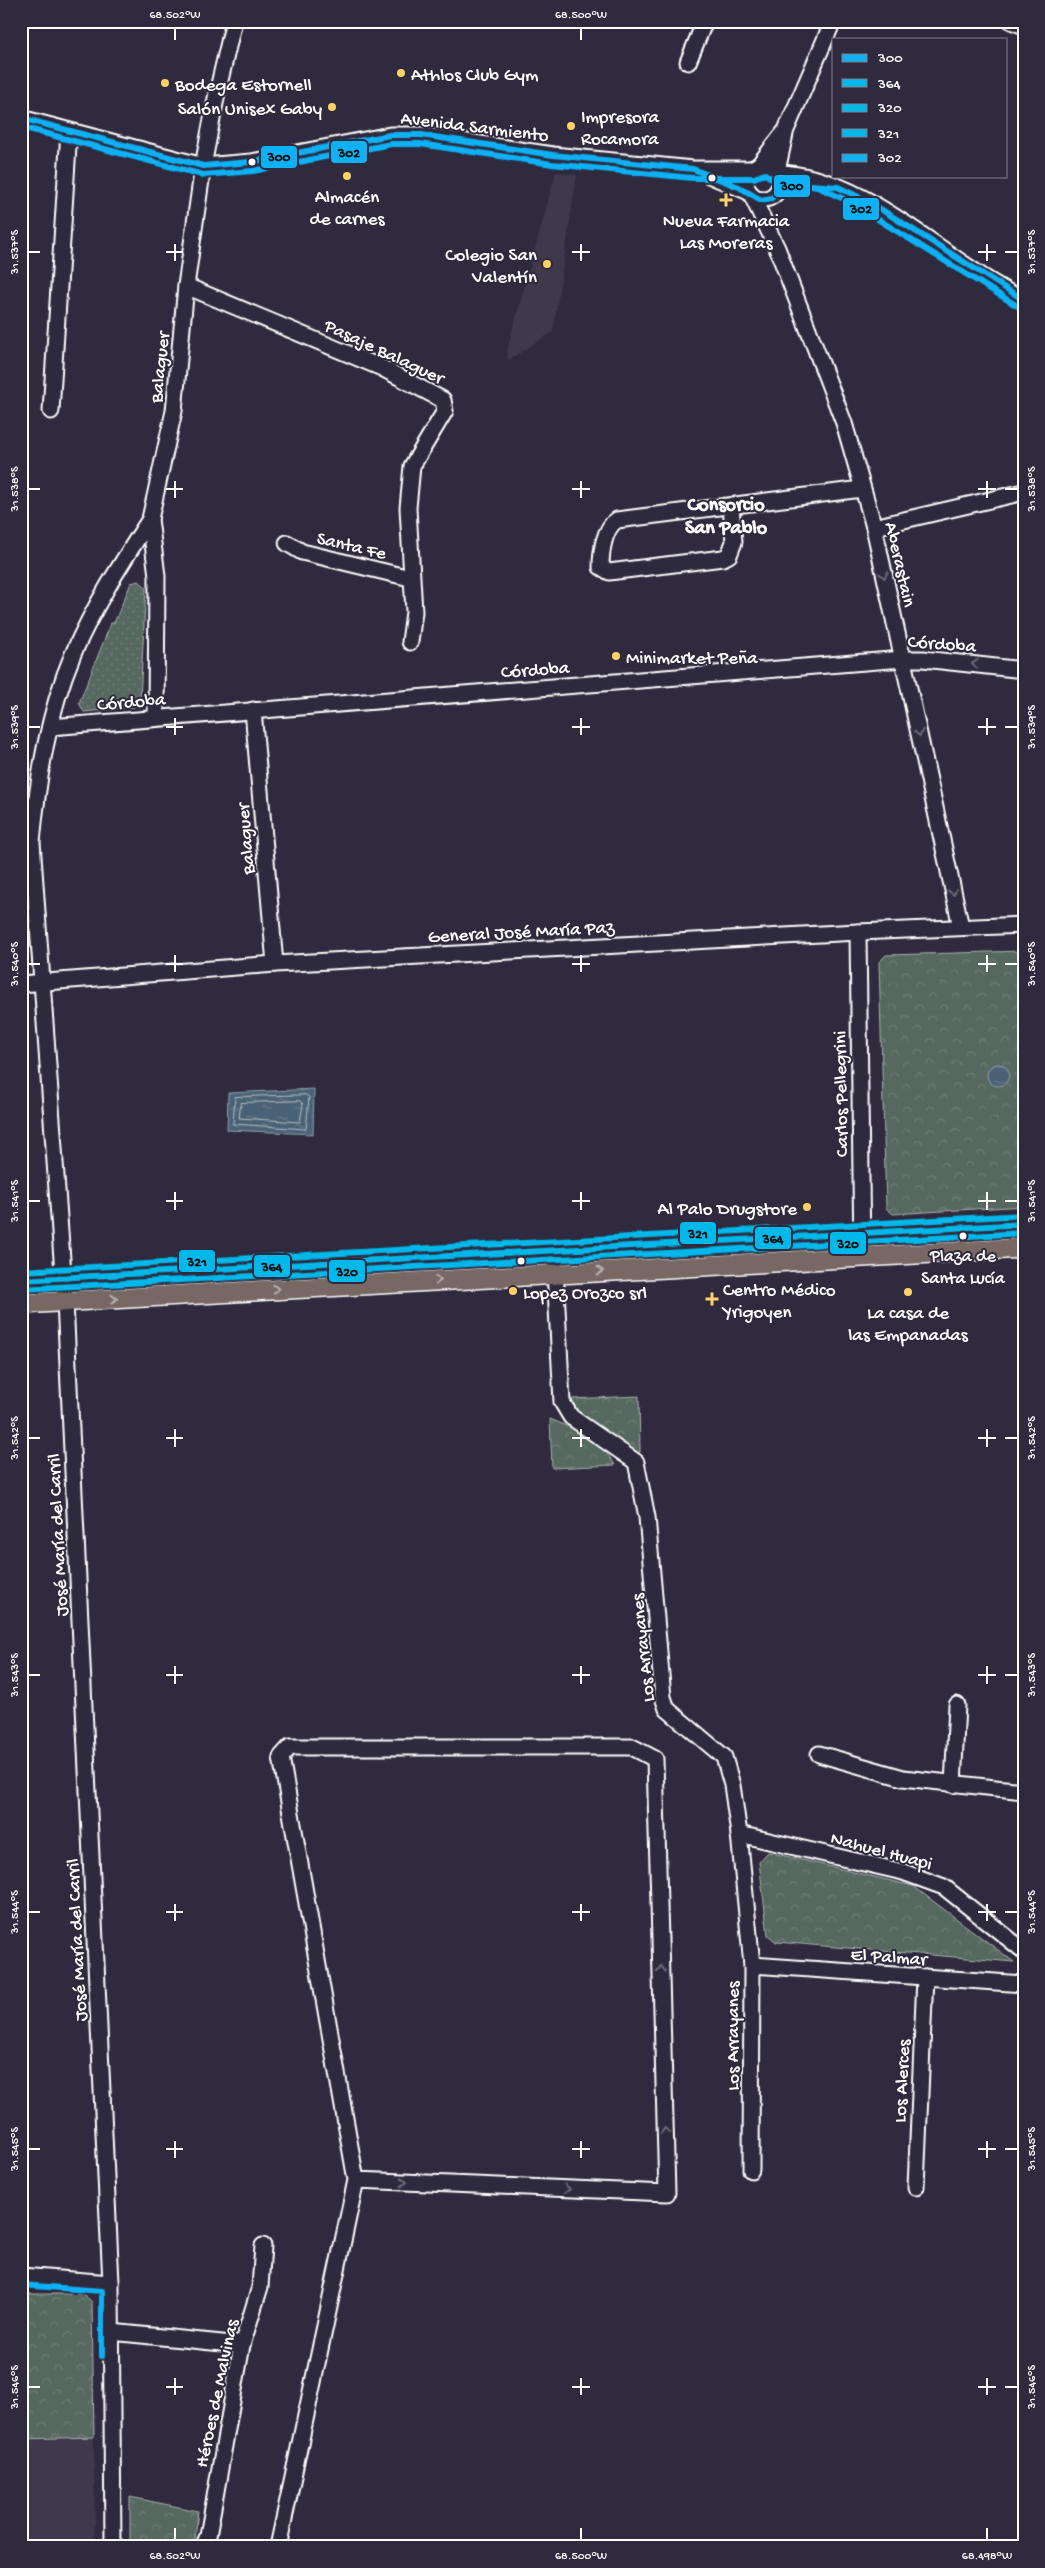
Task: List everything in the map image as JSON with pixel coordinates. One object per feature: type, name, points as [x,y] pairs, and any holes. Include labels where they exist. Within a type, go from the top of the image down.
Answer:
[{"type":"main road","points":[[21,1280],[1024,1224]]},
{"type":"main road","points":[[21,1304],[1024,1248]]},
{"type":"street","name":"Balaguer","points":[[156,718],[157,576],[150,519],[174,411],[186,286],[203,166],[217,93],[234,21]]},
{"type":"street","points":[[688,62],[705,21]]},
{"type":"street","points":[[778,192],[777,172],[786,130],[833,21]]},
{"type":"street","points":[[1011,21],[1024,26]]},
{"type":"street","name":"Avenida Sarmiento","points":[[21,118],[203,166],[251,162],[390,135],[421,135],[553,155],[693,169],[755,167]]},
{"type":"street","points":[[786,130],[746,178],[750,193],[755,198],[766,200],[778,192],[797,184],[838,187]]},
{"type":"street","points":[[50,412],[69,131]]},
{"type":"street","points":[[755,167],[769,166],[777,172],[811,176],[871,203],[1024,300]]},
{"type":"street","name":"Avenida Sarmiento","points":[[693,169],[750,193]]},
{"type":"street","name":"Aberastain","points":[[777,248],[772,216],[778,192]]},
{"type":"street","name":"Aberastain","points":[[750,193],[777,248],[844,423],[874,527],[961,928]]},
{"type":"street","name":"Pasaje Balaguer","points":[[186,286],[382,368],[443,400],[445,411],[412,466],[408,508],[410,578],[414,612],[410,642]]},
{"type":"street","points":[[731,506],[734,542],[730,555],[723,558],[609,572],[601,567],[606,534],[610,524],[617,520],[862,488]]},
{"type":"street","points":[[874,527],[1024,492]]},
{"type":"street","name":"José María del Carril","points":[[112,2547],[111,2283],[65,1302],[32,842],[37,784],[50,727],[73,654],[108,584],[150,519]]},
{"type":"street","name":"Santa Fe","points":[[287,543],[302,552],[410,578]]},
{"type":"street","name":"Córdoba","points":[[50,727],[903,659],[923,659],[1024,670]]},
{"type":"street","name":"Balaguer","points":[[253,710],[275,964]]},
{"type":"street","name":"General José María Paz","points":[[21,984],[275,964],[858,932],[1024,925]]},
{"type":"street","name":"Carlos Pellegrini","points":[[858,932],[862,1256]]},
{"type":"street","name":"Los Arrayanes","points":[[554,1251],[562,1402],[571,1417],[636,1462],[648,1517],[663,1697],[667,1709],[724,1757],[739,1834],[752,1965],[751,2170]]},
{"type":"street","points":[[953,1785],[957,1705]]},
{"type":"street","points":[[278,2547],[356,2180],[281,1757],[290,1747],[632,1747],[655,1759],[667,2193],[356,2180]]},
{"type":"street","points":[[819,1754],[903,1778],[953,1785],[975,1784],[1024,1791]]},
{"type":"street","name":"Nahuel Huapi","points":[[739,1834],[902,1872],[944,1887],[1024,1951]]},
{"type":"street","name":"El Palmar","points":[[752,1965],[1024,1984]]},
{"type":"street","name":"Los Alerces","points":[[916,2187],[925,1977]]},
{"type":"street","name":"Héroes de Malvinas","points":[[203,2547],[208,2536],[242,2345],[260,2286],[263,2246]]},
{"type":"street","points":[[21,2276],[111,2283]]},
{"type":"street","points":[[111,2332],[242,2345]]},
{"type":"shaded area","name":"Colegio San Valentín","points":[[556,172],[577,175],[553,332],[510,359],[507,359],[508,346]]},
{"type":"shaded area","points":[[94,2437],[95,2547],[21,2547],[21,2439]]},
{"type":"green space","points":[[139,581],[146,587],[140,700],[134,707],[84,712],[79,703],[111,623],[114,623],[131,583]]},
{"type":"green space","points":[[1024,951],[1024,1206],[893,1214],[886,1208],[879,962],[886,955]]},
{"type":"green space","points":[[639,1396],[640,1452],[631,1455],[622,1445],[578,1415],[572,1399]]},
{"type":"green space","points":[[550,1419],[595,1443],[610,1457],[615,1465],[552,1468]]},
{"type":"green space","points":[[768,1852],[913,1886],[1014,1962],[776,1942],[768,1935],[759,1862]]},
{"type":"green space","points":[[21,2294],[83,2294],[92,2302],[94,2437],[21,2439]]},
{"type":"green space","points":[[130,2497],[198,2511],[195,2539],[186,2547],[130,2547]]},
{"type":"water","points":[[998,1064],[1006,1067],[1009,1075],[1006,1083],[998,1086],[990,1083],[987,1075],[990,1067]]},
{"type":"water","points":[[314,1089],[313,1134],[227,1130],[228,1093]]},
{"type":"transit line","name":"300","points":[[21,118],[203,166],[251,162],[390,135],[421,135],[553,155],[693,169],[739,187],[761,200],[772,198],[779,189],[797,184],[838,187],[871,203],[1024,300]]},
{"type":"transit line","name":"302","points":[[21,127],[203,175],[253,171],[391,144],[420,144],[552,164],[692,178],[754,178],[765,174],[776,181],[818,187],[850,202],[1019,307]]},
{"type":"transit line","name":"321","points":[[21,1271],[1024,1215]]},
{"type":"transit line","name":"364","points":[[21,1280],[1024,1224]]},
{"type":"transit line","name":"320","points":[[21,1289],[1024,1233]]},
{"type":"transit line","name":"302","points":[[21,2285],[102,2291],[102,2356]]},
{"type":"place","name":"Athlos Club Gym","points":[[401,73]]},
{"type":"place","name":"Bodega Estornell","points":[[165,83]]},
{"type":"place","name":"Salón Unisex Gaby","points":[[332,107]]},
{"type":"place","name":"Impresora Rocamora","points":[[571,126]]},
{"type":"place","name":"Almacén de carnes","points":[[347,176]]},
{"type":"place","name":"Nueva Farmacia Las Moreras","points":[[726,200]]},
{"type":"place","name":"Colegio San Valentín","points":[[547,264]]},
{"type":"place","name":"Minimarket Peña","points":[[616,656]]},
{"type":"place","name":"Al Palo Drugstore","points":[[807,1207]]},
{"type":"place","name":"Plaza de Santa Lucía","points":[[963,1236]]},
{"type":"place","name":"Lopez Orozco srl","points":[[513,1291]]},
{"type":"place","name":"La casa de las Empanadas","points":[[908,1292]]},
{"type":"place","name":"Centro Médico Yrigoyen","points":[[712,1299]]},
{"type":"district","name":"Consorcio San Pablo","points":[[726,514]]}]
